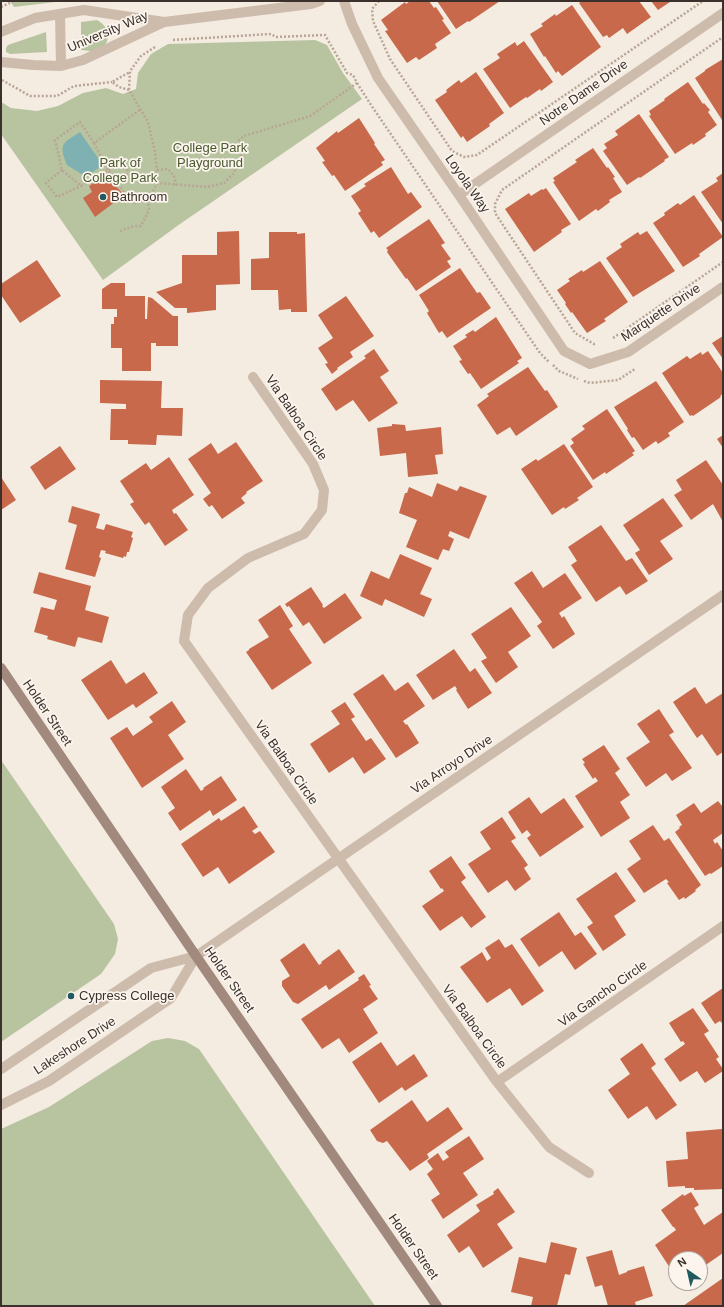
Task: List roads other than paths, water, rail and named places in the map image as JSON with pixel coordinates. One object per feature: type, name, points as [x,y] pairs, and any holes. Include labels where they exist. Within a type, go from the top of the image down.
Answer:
[{"type":"street","name":"University Way","points":[[1,62],[61,66],[83,60],[164,22],[311,4],[320,1]]},
{"type":"street","name":"Loyola Way","points":[[344,1],[352,24],[378,78],[564,351],[590,364]]},
{"type":"street","points":[[1,32],[35,18],[84,10],[164,22]]},
{"type":"street","name":"Notre Dame Drive","points":[[459,195],[723,13]]},
{"type":"street","points":[[60,14],[61,66]]},
{"type":"street","name":"Marquette Drive","points":[[590,364],[628,352],[723,287]]},
{"type":"street","name":"Via Balboa Circle","points":[[253,377],[313,464],[324,490],[322,510],[304,534],[248,558],[208,588],[188,615],[184,641],[338,860],[498,1082],[549,1147],[589,1173]]},
{"type":"street","name":"Via Arroyo Drive","points":[[196,956],[723,596]]},
{"type":"street","name":"Holder Street","points":[[1,668],[196,956],[437,1306]]},
{"type":"street","name":"Via Gancho Circle","points":[[498,1082],[723,926]]},
{"type":"street","name":"Lakeshore Drive","points":[[1,1069],[151,968],[196,956]]},
{"type":"street","name":"Lakeshore Drive","points":[[1,1105],[49,1081],[171,998],[196,956]]},
{"type":"water","points":[[80,132],[102,164],[86,177],[67,165],[63,152],[66,141]]},
{"type":"place","name":"Bathroom","points":[[103,197]]},
{"type":"place","name":"Cypress College","points":[[71,996]]},
{"type":"park label","name":"College Park Playground","points":[[210,156]]},
{"type":"park label","name":"Park of College Park","points":[[120,170]]}]
